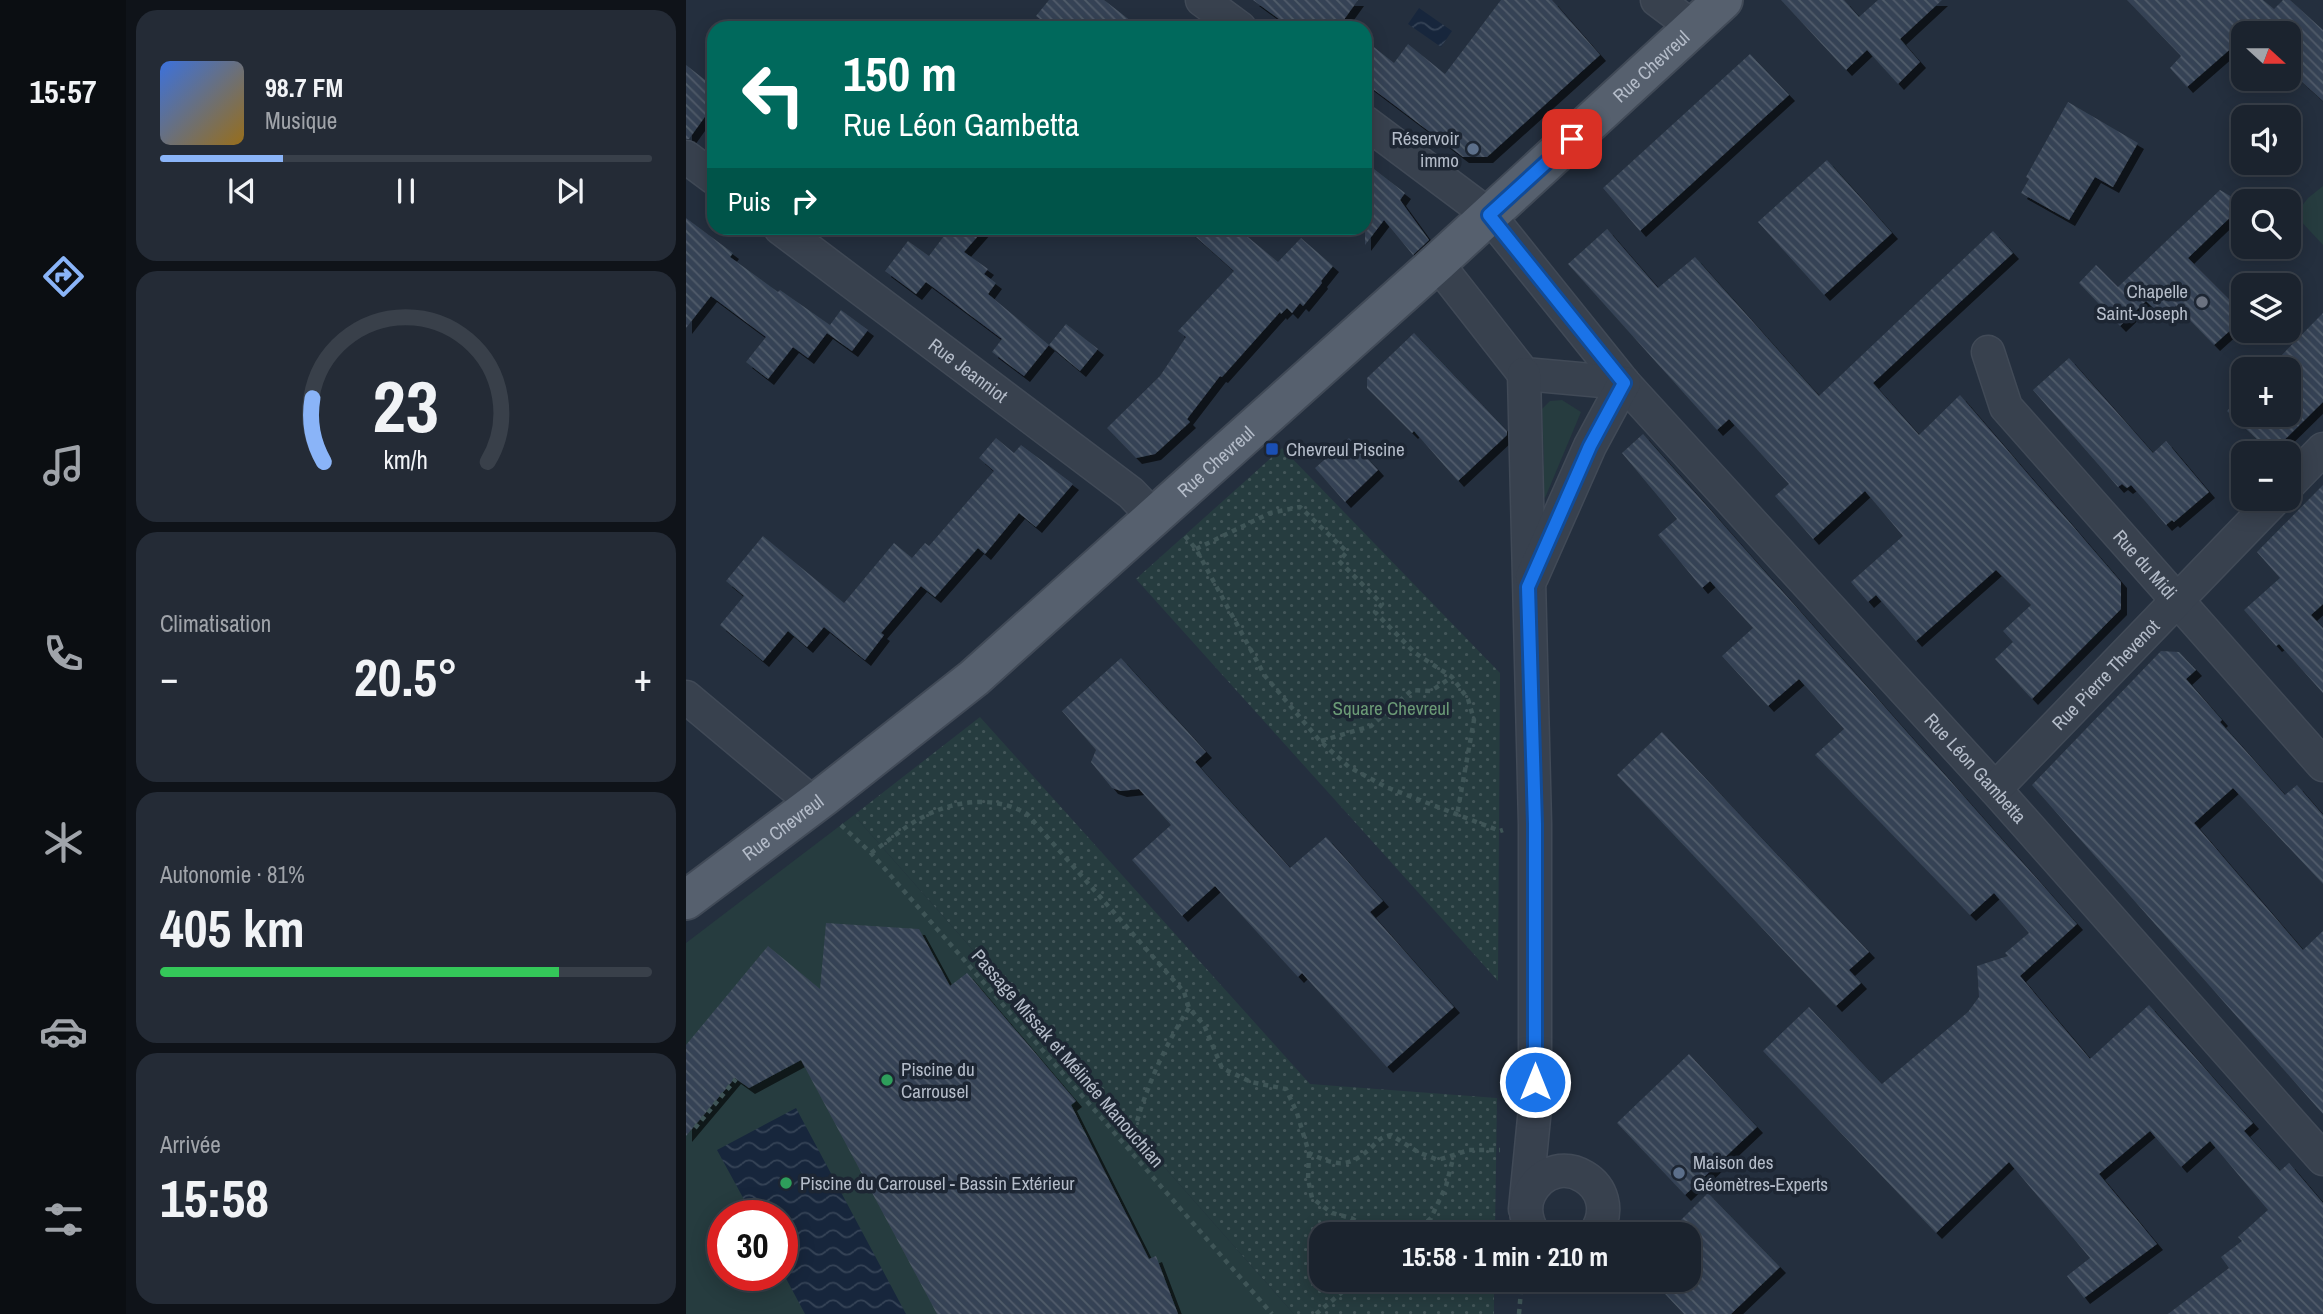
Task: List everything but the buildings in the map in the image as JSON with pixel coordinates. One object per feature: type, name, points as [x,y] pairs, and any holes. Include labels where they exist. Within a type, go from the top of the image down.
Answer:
[{"type":"main road","name":"Rue Chevreul","points":[[686,900],[827,814],[974,678],[1166,524],[1437,263],[1723,0]]},
{"type":"street","points":[[1202,0],[1230,21]]},
{"type":"street","points":[[1657,0],[1693,27]]},
{"type":"street","name":"Rue Léon Gambetta","points":[[1372,127],[1489,215],[1624,383],[1994,789],[2323,1159]]},
{"type":"street","points":[[686,157],[707,173]]},
{"type":"street","name":"Rue Jeanniot","points":[[789,235],[1131,493],[1166,524]]},
{"type":"street","points":[[1437,263],[1524,374],[1535,824],[1535,1108],[1531,1151],[1530,1222]]},
{"type":"street","name":"Rue du Midi","points":[[1988,352],[2006,407],[2179,599],[2323,765]]},
{"type":"street","points":[[1524,374],[1624,383],[1590,446],[1528,587]]},
{"type":"street","points":[[2301,472],[2323,449]]},
{"type":"street","name":"Rue Pierre Thevenot","points":[[1994,789],[2263,511]]},
{"type":"street","points":[[686,697],[827,814]]},
{"type":"street","points":[[1530,1222],[1528,1197],[1534,1186],[1542,1177],[1566,1171],[1589,1179],[1597,1188],[1604,1212],[1602,1222]]},
{"type":"path","points":[[1196,549],[1270,513],[1300,507],[1347,552],[1339,561],[1382,604],[1375,612],[1415,653],[1452,677],[1468,699],[1474,720],[1457,815]]},
{"type":"path","points":[[1166,524],[1196,549],[1265,676],[1320,741],[1349,767],[1386,788],[1500,831],[1535,824]]},
{"type":"path","points":[[1320,741],[1371,726],[1412,690],[1431,691],[1452,677]]},
{"type":"path","points":[[871,853],[920,818],[954,804],[996,802],[1016,807],[1027,814],[1184,992],[1189,1008],[1204,1025],[1222,1068],[1251,1082],[1286,1089],[1297,1113],[1309,1153],[1308,1179],[1312,1198],[1332,1213],[1358,1222]]},
{"type":"path","name":"Passage Missak et Mélinée Manouchian","points":[[827,814],[871,853],[1272,1314]]},
{"type":"path","points":[[1129,1150],[1149,1079],[1167,1042],[1189,1008]]},
{"type":"path","points":[[695,1128],[736,1079]]},
{"type":"path","points":[[1309,1153],[1329,1163],[1348,1163],[1382,1137],[1391,1135],[1418,1152],[1438,1160],[1469,1150],[1531,1151]]},
{"type":"path","points":[[1426,1222],[1431,1218],[1446,1186],[1454,1154]]},
{"type":"path","points":[[1316,1314],[1342,1292]]},
{"type":"path","points":[[1519,1314],[1521,1292]]},
{"type":"green space","points":[[2323,186],[2323,245],[2301,221],[2301,207]]},
{"type":"green space","points":[[1562,400],[1581,412],[1545,498],[1541,491],[1544,461],[1542,409],[1550,401]]},
{"type":"green space","name":"Square Chevreul","points":[[1282,448],[1500,673],[1498,981],[1136,579]]},
{"type":"green space","points":[[980,717],[1310,1084],[1497,1098],[1495,1222],[1309,1222],[1309,1292],[1494,1292],[1494,1314],[1294,1314],[854,815]]},
{"type":"green space","name":"Piscine du Carrousel","points":[[854,815],[1294,1314],[686,1314],[686,943]]},
{"type":"water","points":[[1419,8],[1452,31],[1441,47],[1408,24]]},
{"type":"water","name":"Piscine du Carrousel - Bassin Extérieur","points":[[796,1108],[906,1314],[805,1314],[793,1291],[798,1291],[798,1200],[744,1200],[717,1150]]},
{"type":"place","name":"Réservoir immo","points":[[1473,149]]},
{"type":"place","name":"Chapelle Saint-Joseph","points":[[2202,302]]},
{"type":"place","name":"Chevreul Piscine","points":[[1272,449]]},
{"type":"place","name":"Piscine du Carrousel","points":[[887,1080]]},
{"type":"place","name":"Maison des Géomètres-Experts","points":[[1679,1173]]},
{"type":"place","name":"Piscine du Carrousel - Bassin Extérieur","points":[[786,1183]]},
{"type":"route","points":[[1535,1082],[1535,824],[1528,587],[1590,446],[1624,383],[1489,215],[1572,139]]}]
